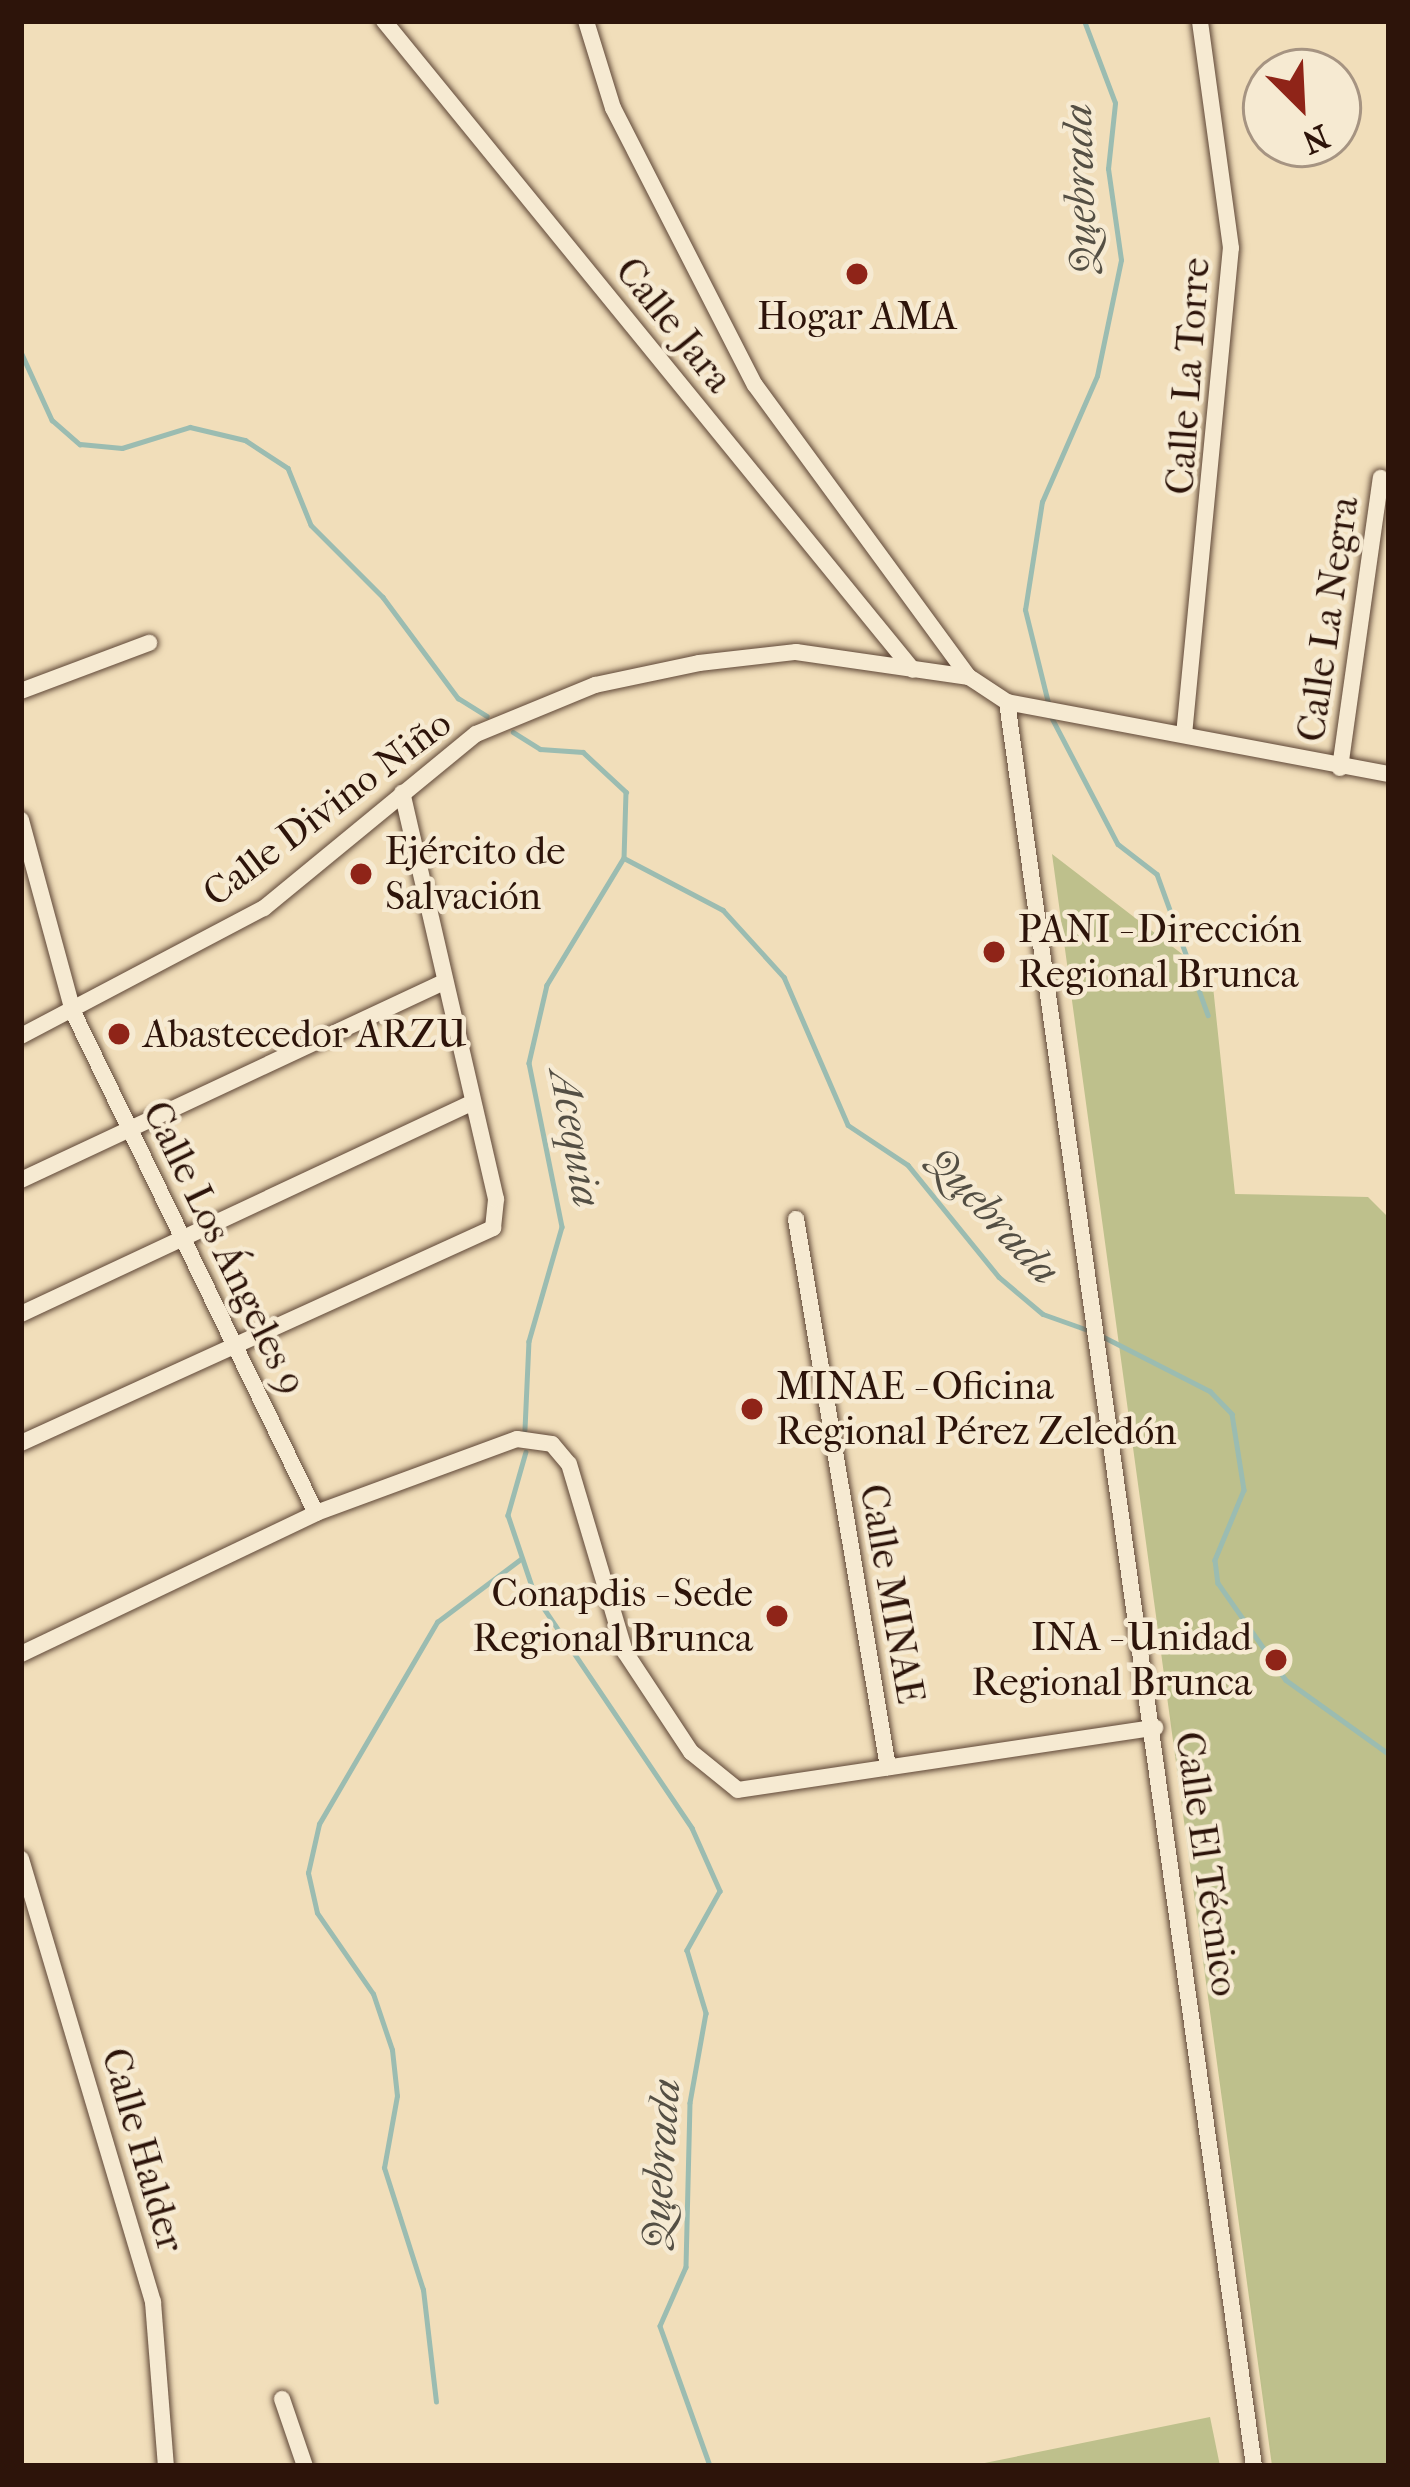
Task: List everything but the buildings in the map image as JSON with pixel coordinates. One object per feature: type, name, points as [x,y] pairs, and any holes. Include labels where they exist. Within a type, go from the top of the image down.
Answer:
[{"type":"street","name":"Calle Jara","points":[[383,21],[913,670]]},
{"type":"street","points":[[586,21],[613,108],[754,385],[970,677]]},
{"type":"street","name":"Calle La Torre","points":[[1184,735],[1231,248],[1200,21]]},
{"type":"street","name":"Calle La Negra","points":[[1340,768],[1381,478]]},
{"type":"street","points":[[21,691],[149,643]]},
{"type":"street","name":"Calle Divino Niño","points":[[21,1036],[264,908],[476,734],[595,685],[796,652],[970,677],[1007,702],[1389,775]]},
{"type":"street","name":"Calle El Técnico","points":[[1007,702],[1155,1728],[1254,2466]]},
{"type":"street","points":[[21,1443],[493,1228],[473,1102],[402,793]]},
{"type":"street","name":"Calle Los Ángeles 9","points":[[21,820],[73,1012],[316,1514]]},
{"type":"street","points":[[21,1180],[444,982]]},
{"type":"street","points":[[21,1313],[473,1102]]},
{"type":"street","name":"Calle MINAE","points":[[796,1219],[888,1767]]},
{"type":"street","points":[[21,1654],[316,1514],[496,1440],[552,1444],[569,1464],[608,1617],[709,1771],[767,1792],[888,1767],[1155,1728]]},
{"type":"street","name":"Calle Halder","points":[[21,1859],[158,2324],[166,2466]]},
{"type":"street","points":[[283,2399],[305,2466]]},
{"type":"green space","name":"INA - Unidad Regional Brunca","points":[[1052,854],[1212,977],[1235,1194],[1368,1197],[1389,1218],[1389,2466],[1272,2466]]},
{"type":"green space","points":[[1210,2417],[1220,2466],[970,2466]]},
{"type":"waterway","name":"Quebrada","points":[[1049,707],[1025,610],[1042,502],[1097,376],[1121,260],[1108,169],[1115,103],[1084,21]]},
{"type":"waterway","name":"Acequia","points":[[21,352],[52,420],[80,444],[122,448],[190,427],[245,440],[288,468],[311,525],[383,597],[458,698],[487,716]]},
{"type":"waterway","name":"Quebrada","points":[[1052,718],[1118,844],[1157,874],[1208,1015]]},
{"type":"waterway","name":"Acequia","points":[[513,732],[540,749],[583,752],[626,792],[624,858],[547,985],[529,1063],[562,1227],[529,1341],[525,1430]]},
{"type":"waterway","name":"Quebrada","points":[[624,858],[723,910],[784,977],[848,1125],[908,1165],[999,1277],[1043,1314],[1088,1330]]},
{"type":"waterway","name":"Quebrada","points":[[1098,1334],[1210,1391],[1232,1414],[1244,1490],[1215,1560],[1218,1583],[1286,1680],[1389,1754]]},
{"type":"waterway","name":"Quebrada","points":[[526,1452],[508,1515],[535,1595],[692,1828],[720,1891],[687,1950],[706,2013],[690,2103],[686,2267],[660,2326],[710,2466]]},
{"type":"waterway","name":"Quebrada","points":[[436,2402],[423,2290],[384,2168],[397,2096],[392,2050],[373,1994],[317,1913],[308,1873],[319,1824],[437,1622],[521,1559]]},
{"type":"place","name":"Hogar AMA","points":[[857,274]]},
{"type":"place","name":"Ejército de Salvación","points":[[361,874]]},
{"type":"place","name":"PANI - Dirección Regional Brunca","points":[[994,952]]},
{"type":"place","name":"Abastecedor ARZU","points":[[119,1034]]},
{"type":"place","name":"MINAE - Oficina Regional Pérez Zeledón","points":[[752,1409]]},
{"type":"place","name":"Conapdis - Sede Regional Brunca","points":[[777,1616]]},
{"type":"place","name":"INA - Unidad Regional Brunca","points":[[1276,1660]]}]
